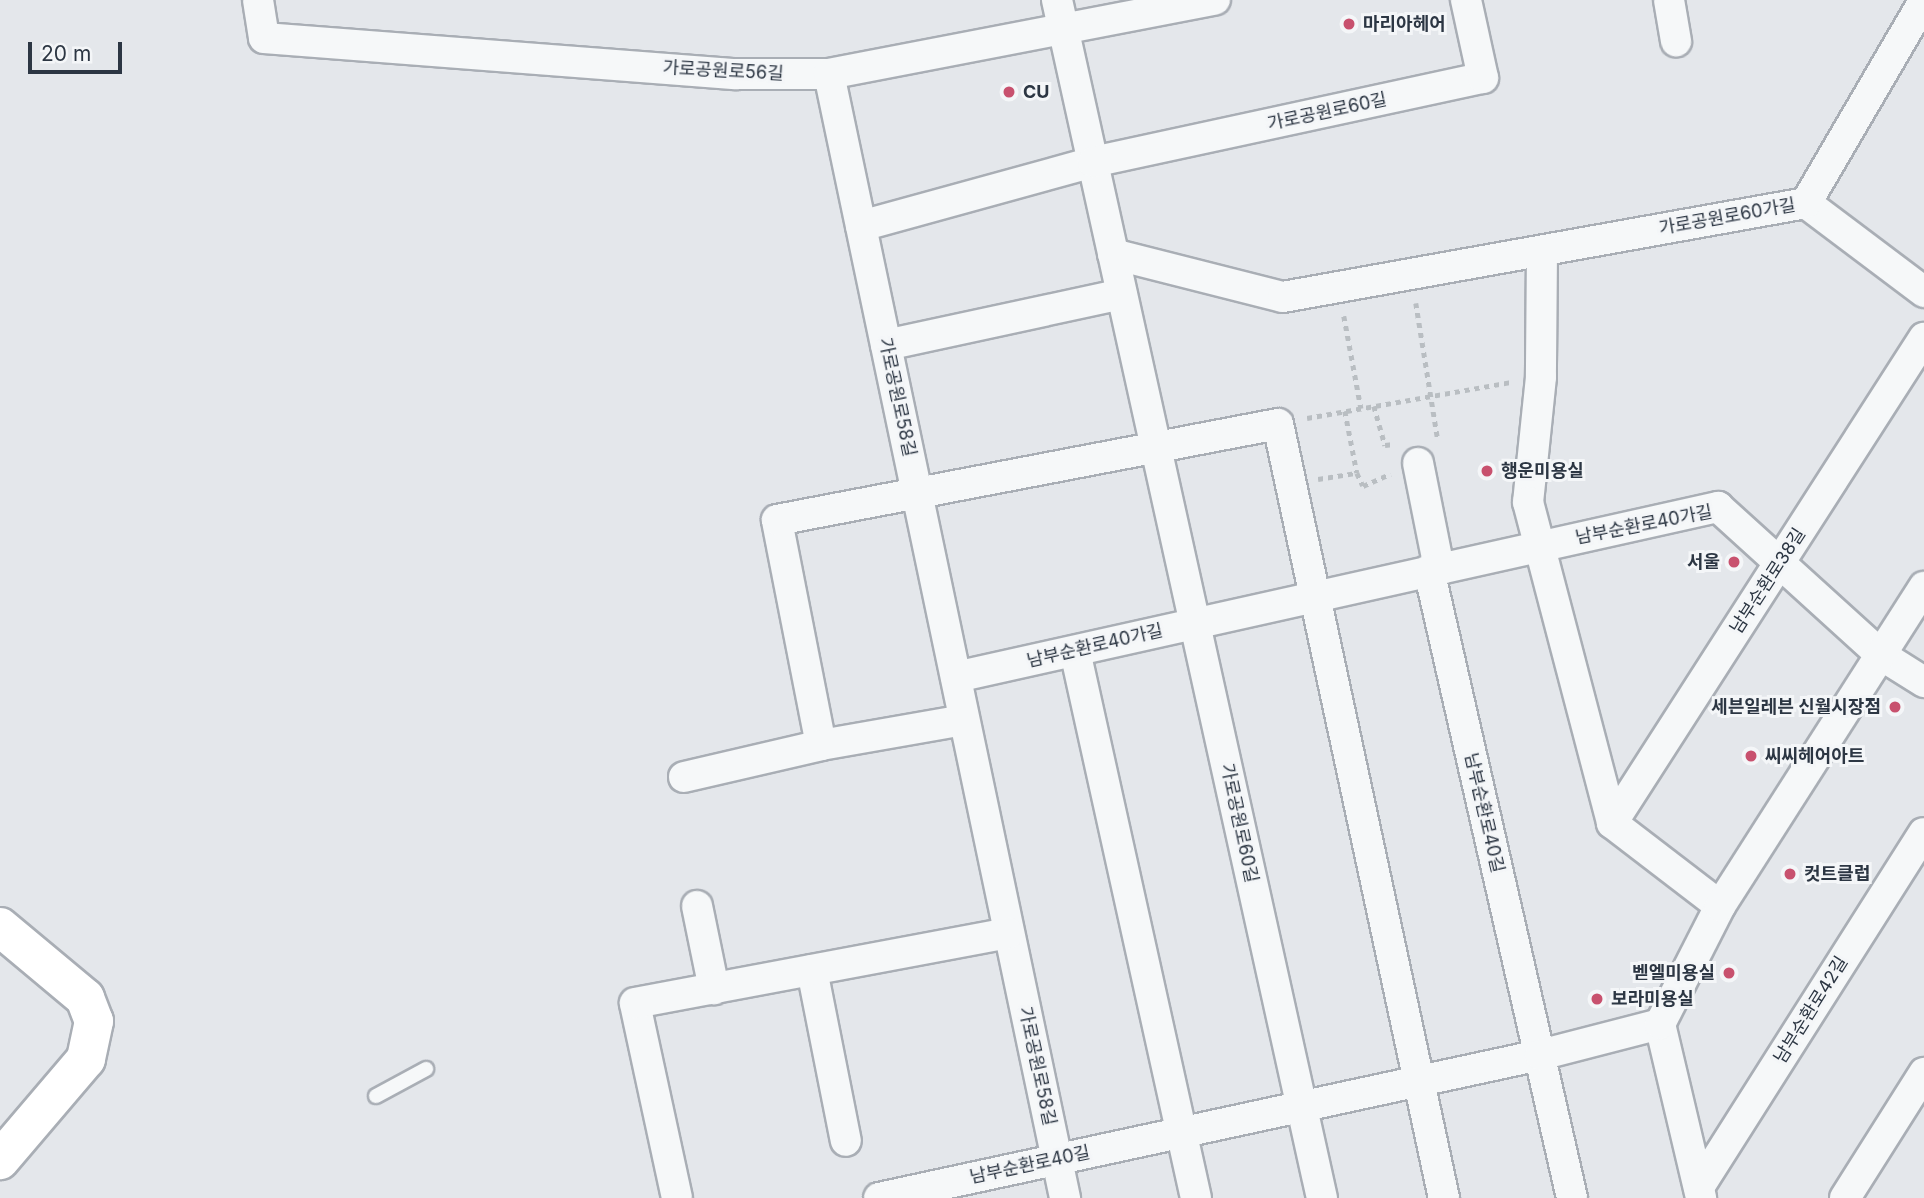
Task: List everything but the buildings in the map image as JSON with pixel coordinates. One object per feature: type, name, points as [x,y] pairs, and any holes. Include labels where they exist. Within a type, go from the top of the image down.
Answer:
[{"type":"street","name":"가로공원로56길","points":[[258,0],[264,38],[736,74],[829,74],[1215,0]]},
{"type":"street","name":"가로공원로60길","points":[[1057,0],[1322,1198]]},
{"type":"street","name":"가로공원로60길","points":[[861,226],[1093,162],[1483,78],[1466,0]]},
{"type":"street","points":[[1669,0],[1676,41]]},
{"type":"street","name":"가로공원로60가길","points":[[1113,254],[1283,297],[1806,202],[1924,1]]},
{"type":"street","name":"가로공원로58길","points":[[829,74],[1065,1198]]},
{"type":"street","points":[[1806,202],[1924,292]]},
{"type":"street","points":[[1542,251],[1541,377],[1528,502],[1612,824],[1720,906]]},
{"type":"street","points":[[886,345],[1122,294]]},
{"type":"street","name":"남부순환로38길","points":[[1612,824],[1924,338]]},
{"type":"street","points":[[821,745],[777,520],[1278,424],[1444,1198]]},
{"type":"street","points":[[1410,466],[1434,569]]},
{"type":"street","name":"남부순환로40가길","points":[[956,677],[1718,507],[1778,565],[1881,655],[1924,682]]},
{"type":"street","name":"남부순환로40길","points":[[1434,569],[1572,1198]]},
{"type":"street","points":[[1700,1193],[1660,1024],[1720,906],[1924,587]]},
{"type":"street","points":[[1075,651],[1196,1198]]},
{"type":"street","points":[[684,777],[821,745],[964,720]]},
{"type":"street","name":"남부순환로42길","points":[[1700,1193],[1924,833]]},
{"type":"street","points":[[697,906],[714,989]]},
{"type":"street","points":[[0,927],[85,998],[94,1021],[86,1059],[0,1160]]},
{"type":"street","points":[[677,1198],[635,1003],[1009,933]]},
{"type":"street","points":[[812,970],[846,1141]]},
{"type":"street","name":"남부순환로40길","points":[[879,1198],[1419,1082],[1660,1024]]},
{"type":"street","points":[[1844,1198],[1924,1073]]},
{"type":"lane","points":[[376,1096],[426,1069]]},
{"type":"path","points":[[1345,411],[1357,473],[1363,486],[1440,453],[1411,275]]},
{"type":"path","points":[[1338,288],[1362,408]]},
{"type":"path","points":[[1278,424],[1541,377]]},
{"type":"path","points":[[1374,405],[1385,445],[1394,443],[1410,466]]},
{"type":"path","points":[[1291,484],[1357,473]]},
{"type":"place","name":"마리아헤어","points":[[1349,24]]},
{"type":"place","name":"CU","points":[[1009,92]]},
{"type":"place","name":"행운미용실","points":[[1487,471]]},
{"type":"place","name":"서울","points":[[1734,562]]},
{"type":"place","name":"세븐일레븐 신월시장점","points":[[1895,707]]},
{"type":"place","name":"씨씨헤어아트","points":[[1751,756]]},
{"type":"place","name":"컷트클럽","points":[[1790,874]]},
{"type":"place","name":"벧엘미용실","points":[[1729,973]]},
{"type":"place","name":"보라미용실","points":[[1597,999]]}]
